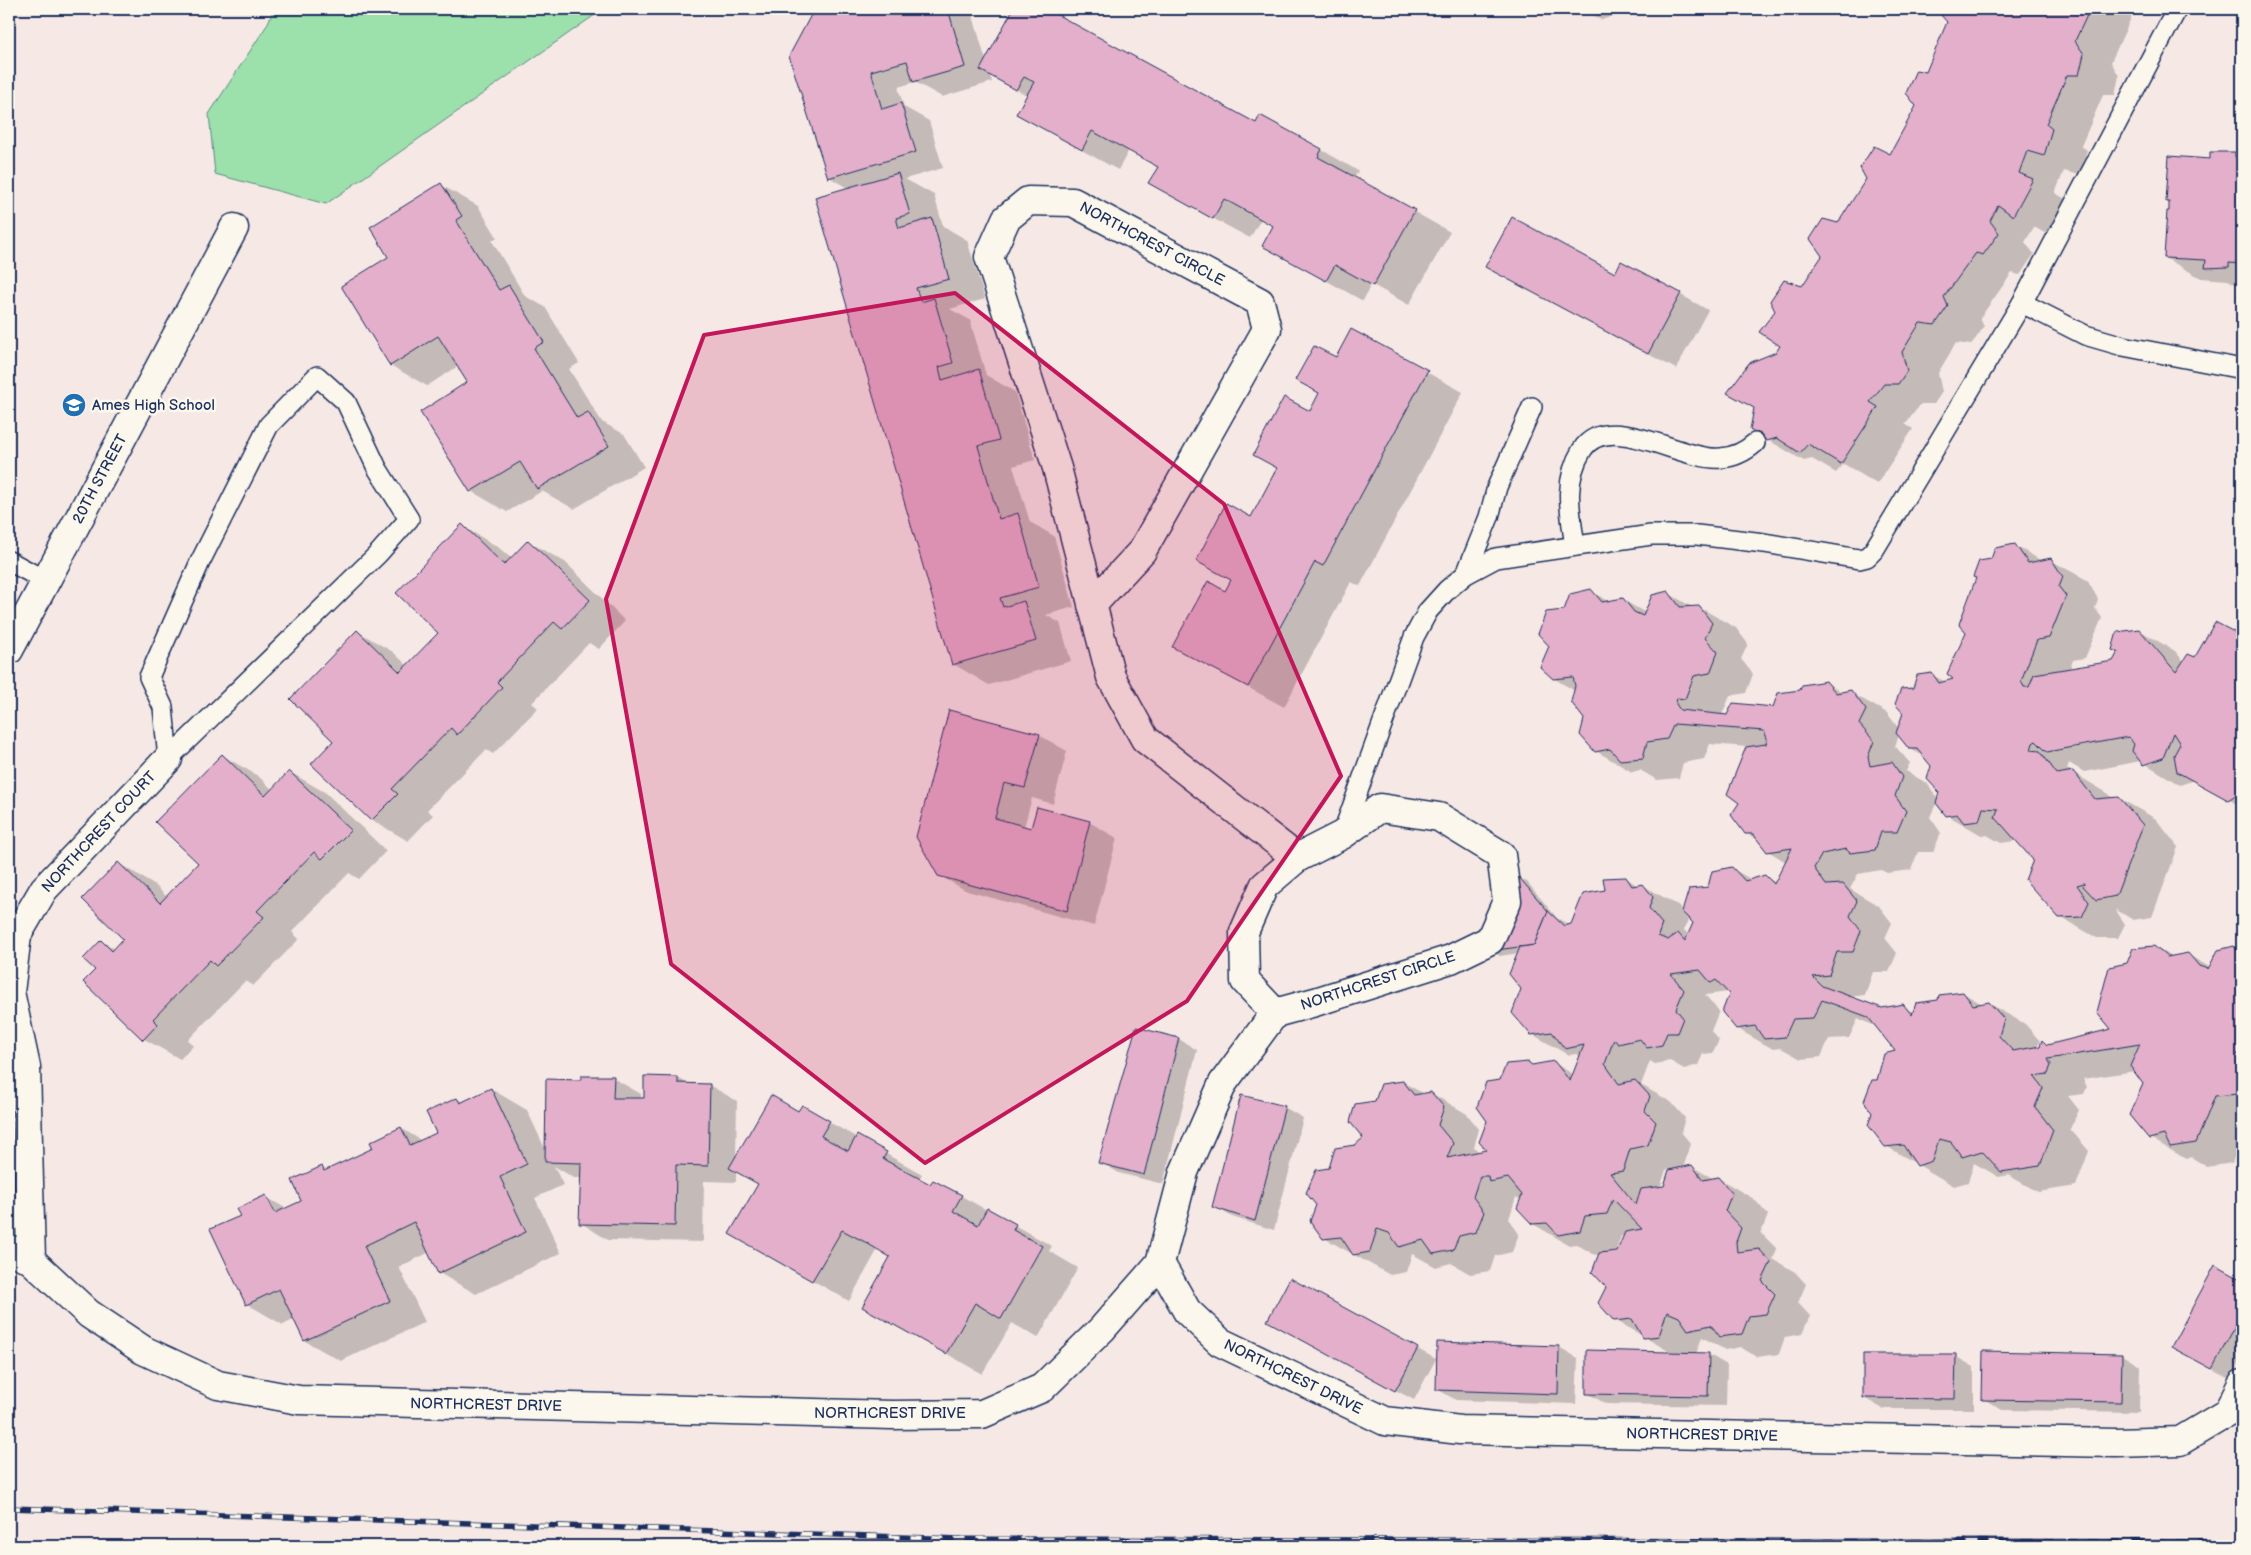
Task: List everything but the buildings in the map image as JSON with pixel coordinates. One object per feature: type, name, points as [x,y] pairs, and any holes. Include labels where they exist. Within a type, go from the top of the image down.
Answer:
[{"type":"street","name":"NORTHCREST CIRCLE","points":[[1092,605],[1142,551],[1267,329],[1260,302],[1073,202],[1028,201],[1006,219],[989,256],[1056,468],[1092,605],[1111,676],[1145,739],[1297,858]]},
{"type":"street","name":"20TH STREET","points":[[9,650],[234,228]]},
{"type":"street","name":"NORTHCREST COURT","points":[[20,1255],[26,1067],[10,992],[17,935],[44,889],[168,759]]},
{"type":"street","name":"NORTHCREST CIRCLE","points":[[1380,808],[1439,817],[1501,855],[1507,901],[1490,940],[1451,959],[1315,1002],[1275,1012],[1246,981],[1244,932],[1264,886],[1297,858],[1342,835],[1380,808]]},
{"type":"street","points":[[1160,1263],[1184,1172],[1223,1083],[1275,1012]]},
{"type":"street","name":"NORTHCREST DRIVE","points":[[20,1255],[89,1314],[143,1350],[218,1385],[299,1400],[892,1415],[982,1414],[1042,1388],[1102,1329],[1160,1263],[1187,1311],[1220,1342],[1385,1421],[1460,1430],[2106,1443],[2180,1441],[2227,1414],[2242,1384]]},
{"type":"lane","points":[[1342,835],[1414,637],[1428,611],[1447,590],[1466,574],[1496,558],[1651,535],[1697,535],[1859,558],[1867,557],[1874,550],[2022,303],[2177,9]]},
{"type":"lane","points":[[2022,303],[2085,335],[2123,346],[2242,369]]},
{"type":"lane","points":[[317,376],[346,402],[377,468],[409,519],[378,554],[168,759],[164,707],[150,677],[200,562],[269,424],[317,376]]},
{"type":"lane","points":[[1466,574],[1489,517],[1497,487],[1532,407]]},
{"type":"lane","points":[[1575,546],[1568,502],[1570,479],[1585,446],[1600,435],[1626,435],[1702,456],[1720,458],[1734,455],[1756,443]]},
{"type":"lane","points":[[9,561],[46,581]]},
{"type":"highlighted area","points":[[955,293],[1224,504],[1341,776],[1187,1001],[925,1163],[671,964],[606,599],[704,335]]},
{"type":"green space","points":[[274,9],[607,9],[599,12],[326,204],[215,174],[209,114],[267,25]]},
{"type":"railway","points":[[9,1508],[962,1539],[2242,1542]]},
{"type":"place","name":"Ames High School","points":[[74,405]]}]
